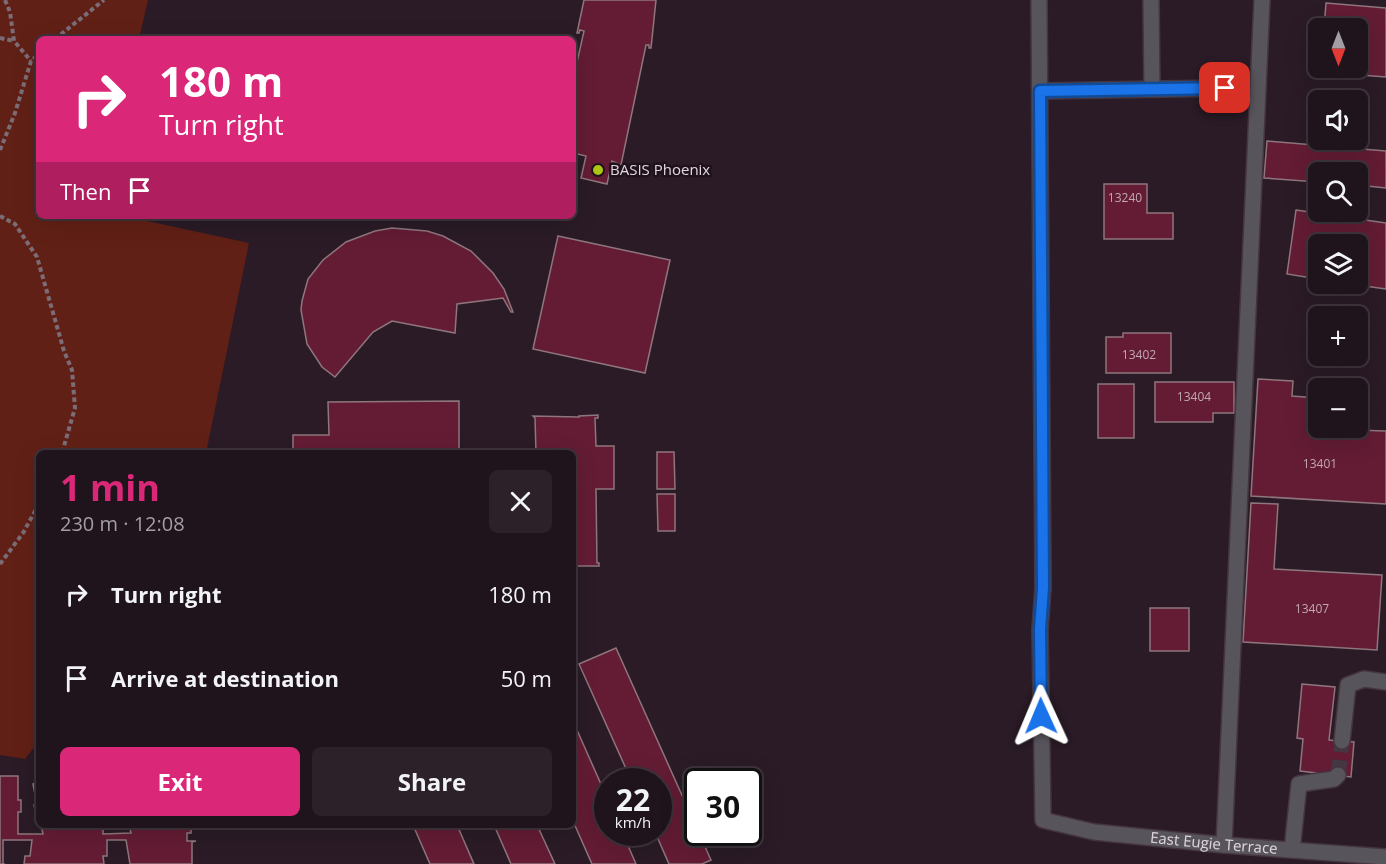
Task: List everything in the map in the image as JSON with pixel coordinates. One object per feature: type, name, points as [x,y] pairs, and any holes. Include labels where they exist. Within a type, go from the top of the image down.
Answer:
[{"type":"street","points":[[1040,0],[1040,91],[1225,88]]},
{"type":"street","points":[[1151,0],[1152,90]]},
{"type":"street","points":[[1224,845],[1262,0]]},
{"type":"street","name":"East Eugie Terrace","points":[[1040,91],[1043,588],[1040,629],[1043,820],[1094,832],[1224,845],[1386,856]]},
{"type":"street","points":[[1342,741],[1348,685],[1364,679],[1386,682]]},
{"type":"street","points":[[1292,850],[1299,784],[1334,779],[1338,775]]},
{"type":"path","points":[[5,0],[10,12],[14,40],[31,61]]},
{"type":"path","points":[[59,36],[104,0]]},
{"type":"path","points":[[0,38],[14,40]]},
{"type":"path","points":[[0,150],[15,113],[31,61],[36,57]]},
{"type":"path","points":[[0,216],[15,224],[37,256],[64,351],[72,370],[75,408],[63,450]]},
{"type":"path","points":[[0,564],[23,533],[36,509]]},
{"type":"shaded area","points":[[0,0],[148,0],[140,36],[36,36],[36,219],[147,219],[147,221],[249,243],[207,450],[36,450],[36,745],[25,759],[0,755]]},
{"type":"building","points":[[584,0],[656,0],[651,48],[646,45],[621,165],[612,161],[607,184],[581,178],[586,156],[576,154],[576,67],[584,31],[580,30],[577,33]]},
{"type":"building","points":[[1326,3],[1386,8],[1386,77],[1368,76],[1368,18],[1325,18]]},
{"type":"building","points":[[1267,141],[1308,144],[1308,150],[1386,151],[1386,188],[1368,186],[1368,162],[1308,162],[1308,181],[1264,178]]},
{"type":"building","points":[[1104,184],[1147,184],[1147,213],[1173,213],[1173,239],[1104,239]]},
{"type":"building","points":[[1296,210],[1308,212],[1308,222],[1368,220],[1386,223],[1386,289],[1368,286],[1368,234],[1308,234],[1308,277],[1287,274]]},
{"type":"building","points":[[392,228],[427,231],[443,236],[471,251],[493,273],[504,289],[513,312],[503,298],[457,304],[455,333],[392,321],[373,332],[335,377],[322,367],[307,344],[301,310],[308,279],[323,260],[346,242],[375,231]]},
{"type":"building","points":[[558,236],[670,260],[645,373],[533,349]]},
{"type":"building","points":[[1123,333],[1171,333],[1171,373],[1106,373],[1106,337],[1123,337]]},
{"type":"building","points":[[1258,379],[1293,381],[1292,396],[1308,397],[1308,438],[1368,438],[1368,430],[1386,431],[1386,504],[1251,496]]},
{"type":"building","points":[[1155,382],[1234,382],[1234,413],[1213,413],[1213,422],[1155,422]]},
{"type":"building","points":[[1098,384],[1134,384],[1134,438],[1098,438]]},
{"type":"building","points":[[459,401],[459,450],[293,450],[293,435],[329,435],[328,402]]},
{"type":"building","points":[[598,415],[598,418],[595,418],[596,446],[614,446],[614,489],[596,489],[597,563],[599,566],[577,566],[576,564],[576,450],[536,450],[535,418],[533,416]]},
{"type":"building","points":[[657,452],[674,452],[675,489],[657,489]]},
{"type":"building","points":[[657,494],[675,494],[675,531],[658,531]]},
{"type":"building","points":[[1251,503],[1278,504],[1274,569],[1382,575],[1377,650],[1243,642]]},
{"type":"building","points":[[1150,608],[1189,608],[1189,651],[1150,651]]},
{"type":"building","points":[[616,648],[670,768],[626,768],[579,664]]},
{"type":"building","points":[[1302,684],[1335,687],[1329,740],[1354,742],[1351,777],[1300,771],[1303,739],[1297,738]]},
{"type":"building","points":[[576,728],[594,768],[594,846],[628,846],[636,864],[592,864],[576,828]]},
{"type":"building","points":[[672,773],[684,800],[684,846],[705,846],[711,860],[702,864],[669,864],[661,846],[672,846]]},
{"type":"building","points":[[0,776],[18,776],[18,800],[21,800],[21,812],[18,812],[18,834],[43,834],[42,828],[103,828],[103,834],[131,833],[130,828],[191,828],[191,833],[187,833],[187,841],[196,841],[192,842],[192,864],[130,864],[126,840],[107,840],[107,856],[103,856],[104,864],[24,864],[25,856],[30,856],[32,840],[3,840],[3,864],[0,864]]},
{"type":"building","points":[[36,783],[36,799],[33,784]]},
{"type":"building","points":[[414,828],[458,828],[474,864],[430,864]]},
{"type":"building","points":[[495,828],[538,828],[555,864],[511,864]]},
{"type":"tunnel","points":[[1338,775],[1342,741]]},
{"type":"place","name":"BASIS Phoenix","points":[[598,170]]},
{"type":"route","points":[[1041,716],[1040,629],[1043,588],[1040,91],[1225,88]]}]
